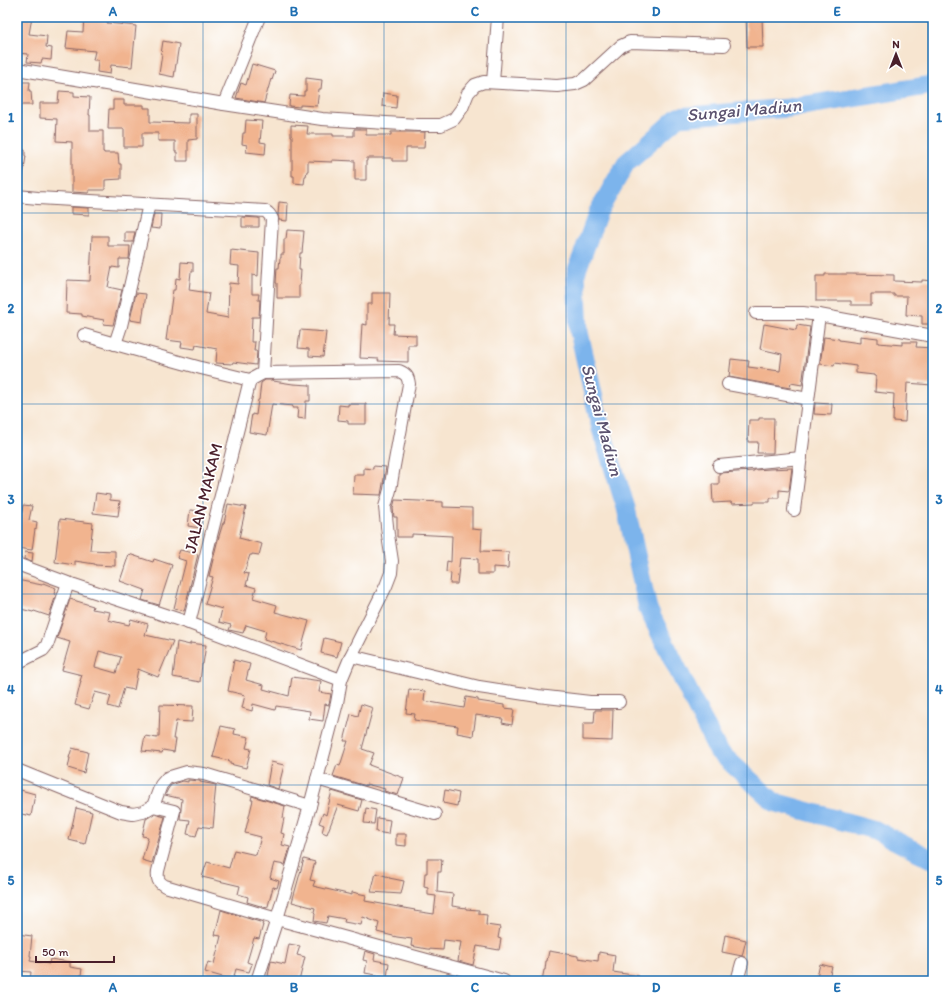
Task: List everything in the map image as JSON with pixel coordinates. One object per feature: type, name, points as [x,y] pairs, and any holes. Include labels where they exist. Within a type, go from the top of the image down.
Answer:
[{"type":"street","points":[[224,104],[259,17]]},
{"type":"street","points":[[493,82],[498,17]]},
{"type":"street","points":[[17,69],[322,119],[441,125],[454,119],[462,108],[468,93],[475,85],[484,82],[557,86],[575,84],[584,80],[621,46],[630,42],[724,45]]},
{"type":"street","points":[[17,196],[265,211],[270,214],[272,219],[263,373]]},
{"type":"street","points":[[115,344],[121,326],[149,204]]},
{"type":"street","points":[[756,313],[803,313],[819,315],[933,336]]},
{"type":"street","points":[[794,510],[819,315]]},
{"type":"street","points":[[84,335],[201,368],[250,380],[263,373],[399,371],[408,377],[409,384],[392,478],[385,507],[392,561],[391,573],[386,586],[350,656],[341,680],[337,703],[310,806],[257,981]]},
{"type":"street","name":"JALAN MAKAM","points":[[189,624],[250,380]]},
{"type":"street","points":[[728,384],[808,399]]},
{"type":"street","points":[[719,466],[800,458]]},
{"type":"street","points":[[17,564],[189,624],[341,680]]},
{"type":"street","points":[[17,663],[43,650],[47,645],[68,583]]},
{"type":"street","points":[[350,656],[479,687],[590,702],[619,702]]},
{"type":"street","points":[[17,770],[121,812],[134,814],[143,812],[153,806],[161,785],[167,778],[187,772],[204,774],[310,806]]},
{"type":"street","points":[[317,779],[435,814]]},
{"type":"street","points":[[153,806],[174,811],[157,878],[160,883],[165,886],[277,919],[504,981]]},
{"type":"street","points":[[737,981],[742,962]]},
{"type":"building","points":[[17,17],[32,17],[29,34],[47,36],[46,47],[52,48],[51,60],[42,59],[41,63],[27,62],[28,54],[17,53]]},
{"type":"building","points":[[84,17],[108,19],[107,23],[136,26],[132,67],[111,65],[110,74],[97,72],[98,60],[93,60],[95,51],[66,48],[68,31],[83,32]]},
{"type":"building","points":[[746,17],[762,17],[763,47],[747,47]]},
{"type":"building","points":[[163,41],[179,44],[174,77],[159,74]]},
{"type":"building","points":[[252,64],[275,71],[264,103],[236,98],[241,83],[246,85]]},
{"type":"building","points":[[306,78],[322,80],[321,89],[319,89],[317,106],[289,106],[290,95],[304,96],[304,91],[306,91]]},
{"type":"building","points":[[19,82],[30,82],[29,91],[31,91],[32,105],[19,105]]},
{"type":"building","points":[[59,91],[74,92],[74,96],[90,97],[90,131],[103,131],[104,153],[118,153],[119,164],[121,164],[121,179],[105,180],[105,190],[89,190],[89,193],[72,192],[72,142],[56,141],[57,119],[40,118],[40,103],[58,103]]},
{"type":"building","points":[[383,93],[397,95],[396,108],[382,106]]},
{"type":"building","points":[[113,100],[124,100],[124,105],[144,105],[144,108],[150,108],[150,122],[189,123],[189,114],[197,114],[197,139],[188,140],[188,161],[177,161],[175,141],[158,141],[158,133],[142,133],[142,147],[124,147],[124,129],[108,129],[109,109],[113,109]]},
{"type":"building","points":[[246,120],[262,121],[260,142],[266,143],[265,154],[246,152],[247,145],[242,144]]},
{"type":"building","points":[[291,125],[308,126],[307,134],[333,134],[333,136],[354,136],[354,129],[366,129],[366,135],[391,135],[391,132],[425,132],[424,148],[406,148],[406,161],[392,161],[392,158],[367,158],[366,180],[355,180],[355,161],[308,161],[308,171],[305,176],[304,184],[294,183],[294,176],[292,176]]},
{"type":"building","points":[[17,149],[25,150],[26,156],[22,182],[17,181]]},
{"type":"building","points":[[279,202],[288,203],[287,221],[279,220]]},
{"type":"building","points":[[71,207],[89,208],[89,215],[71,214]]},
{"type":"building","points":[[154,214],[161,214],[160,229],[151,228]]},
{"type":"building","points":[[242,217],[259,218],[259,227],[242,227]]},
{"type":"building","points":[[287,230],[304,231],[302,253],[300,253],[299,270],[301,270],[299,298],[277,298],[277,268],[279,268],[281,254],[284,254],[284,239],[286,239]]},
{"type":"building","points":[[125,232],[135,232],[133,242],[125,242]]},
{"type":"building","points":[[92,236],[108,236],[108,246],[130,246],[129,259],[119,259],[119,268],[112,267],[108,287],[122,290],[113,325],[103,324],[104,320],[82,316],[82,314],[66,313],[67,280],[90,281]]},
{"type":"building","points":[[231,250],[259,253],[258,276],[252,275],[252,294],[259,294],[258,300],[260,300],[259,317],[252,317],[251,342],[255,342],[254,351],[257,351],[256,365],[233,362],[232,364],[216,363],[217,349],[196,345],[195,349],[181,347],[182,342],[166,340],[173,290],[175,290],[176,278],[180,279],[181,262],[193,263],[193,272],[191,272],[189,290],[209,293],[206,314],[228,318],[229,283],[238,284],[239,266],[230,265]]},
{"type":"building","points":[[825,274],[894,275],[894,281],[933,281],[933,324],[922,324],[922,316],[906,315],[907,296],[894,296],[894,294],[871,294],[871,305],[851,305],[851,301],[816,301],[816,276],[825,276]]},
{"type":"building","points":[[136,293],[146,294],[142,322],[130,320]]},
{"type":"building","points":[[372,293],[390,293],[389,324],[394,324],[393,334],[416,335],[416,345],[408,345],[408,362],[378,361],[379,359],[360,358],[362,324],[367,325],[367,304],[372,304]]},
{"type":"building","points":[[764,324],[796,330],[797,325],[810,327],[802,385],[791,383],[790,388],[729,377],[731,359],[749,361],[748,367],[780,371],[782,354],[760,349]]},
{"type":"building","points":[[300,330],[326,332],[323,357],[309,356],[309,349],[298,348]]},
{"type":"building","points":[[860,336],[878,338],[878,343],[902,345],[902,342],[917,342],[916,347],[933,348],[932,385],[907,383],[905,422],[893,421],[894,394],[875,392],[876,376],[856,373],[856,366],[835,363],[834,366],[820,364],[824,337],[860,343]]},
{"type":"building","points":[[265,380],[310,385],[310,401],[306,401],[305,419],[297,418],[298,408],[292,408],[293,406],[272,404],[267,435],[249,432],[252,414],[256,415],[261,383]]},
{"type":"building","points":[[815,403],[832,404],[831,415],[814,414]]},
{"type":"building","points":[[348,404],[366,404],[366,424],[348,424],[348,421],[338,420],[339,405],[348,406]]},
{"type":"building","points":[[759,418],[774,418],[773,453],[757,453],[758,442],[748,442],[749,420],[759,420]]},
{"type":"building","points":[[373,466],[386,467],[381,495],[353,494],[354,475],[364,475],[364,468],[373,469]]},
{"type":"building","points":[[792,468],[789,491],[779,490],[779,498],[770,498],[770,502],[732,504],[731,502],[713,503],[712,484],[719,484],[719,473]]},
{"type":"building","points":[[96,493],[110,495],[110,500],[120,501],[118,516],[93,513]]},
{"type":"building","points":[[395,500],[443,502],[443,507],[472,508],[472,529],[482,530],[481,551],[509,552],[508,568],[493,567],[493,574],[478,574],[478,559],[460,558],[457,584],[450,584],[451,573],[446,572],[447,561],[451,562],[452,536],[412,534],[412,537],[397,537],[397,517],[394,517],[393,508]]},
{"type":"building","points":[[228,504],[246,507],[239,538],[262,544],[259,555],[250,555],[244,573],[249,574],[246,585],[256,588],[253,598],[277,605],[275,612],[309,621],[301,650],[264,639],[266,631],[246,625],[243,633],[229,630],[231,625],[219,622],[222,609],[205,604],[213,577],[209,576]]},
{"type":"building","points":[[23,505],[32,506],[29,520],[37,522],[32,550],[17,548],[17,529],[18,530],[21,519]]},
{"type":"building","points":[[190,510],[202,511],[200,528],[188,526]]},
{"type":"building","points":[[60,519],[93,523],[90,550],[115,551],[115,566],[95,565],[75,561],[75,565],[55,562]]},
{"type":"building","points":[[180,550],[198,554],[184,611],[174,608],[186,561],[177,558]]},
{"type":"building","points":[[25,552],[33,553],[32,562],[24,559]]},
{"type":"building","points":[[129,554],[153,562],[154,559],[172,565],[159,605],[142,600],[145,590],[120,581]]},
{"type":"building","points":[[17,580],[42,585],[43,583],[56,588],[54,594],[56,595],[49,616],[34,611],[17,608]]},
{"type":"building","points":[[70,599],[93,606],[92,609],[110,612],[108,620],[129,625],[131,619],[148,624],[145,635],[173,641],[158,677],[138,669],[134,690],[124,688],[118,709],[108,706],[111,696],[95,692],[89,709],[75,705],[82,675],[62,670],[70,642],[57,638]],"holes":[[[99,651],[121,657],[116,673],[95,667]]]},
{"type":"building","points":[[324,638],[341,642],[337,657],[321,653]]},
{"type":"building","points":[[177,642],[190,645],[190,643],[206,645],[200,682],[173,677]]},
{"type":"building","points":[[234,660],[250,664],[246,680],[264,685],[263,689],[289,696],[292,677],[321,681],[319,692],[331,694],[329,705],[325,704],[323,721],[309,719],[310,711],[276,706],[275,710],[253,704],[252,711],[242,708],[245,695],[228,691]]},
{"type":"building","points":[[409,689],[425,691],[424,701],[464,708],[466,697],[478,699],[478,701],[504,705],[504,708],[514,709],[512,725],[502,723],[503,719],[476,715],[473,736],[457,733],[458,726],[414,720],[415,714],[406,713]]},
{"type":"building","points":[[361,704],[373,708],[362,749],[374,753],[369,765],[404,778],[398,795],[384,791],[385,789],[366,784],[366,786],[333,776],[337,765],[340,766],[348,741],[344,741],[351,714],[358,716]]},
{"type":"building","points":[[160,705],[193,706],[192,722],[176,721],[173,739],[176,739],[174,752],[163,750],[162,753],[142,751],[145,736],[157,738],[157,736],[159,736]]},
{"type":"building","points":[[595,710],[613,710],[612,741],[583,740],[583,723],[594,723]]},
{"type":"building","points":[[221,726],[235,729],[234,734],[249,737],[246,748],[251,749],[246,768],[230,764],[230,761],[213,757]]},
{"type":"building","points":[[72,748],[88,752],[84,773],[68,768]]},
{"type":"building","points":[[271,762],[284,765],[278,789],[267,785]]},
{"type":"building","points":[[188,780],[216,785],[213,828],[199,826],[196,836],[187,834],[190,820],[180,819],[182,799],[165,795],[171,785],[183,781],[188,782]]},
{"type":"building","points":[[17,789],[35,794],[31,816],[17,813]]},
{"type":"building","points":[[445,790],[459,793],[457,806],[443,803]]},
{"type":"building","points":[[332,791],[362,800],[359,811],[338,805],[327,834],[322,832],[324,825],[319,823],[323,813],[326,815]]},
{"type":"building","points":[[252,796],[285,806],[281,833],[284,834],[282,845],[290,847],[285,865],[274,863],[270,878],[279,881],[277,888],[273,887],[267,908],[247,902],[248,897],[238,894],[240,886],[202,877],[207,862],[229,868],[234,850],[256,855],[261,837],[245,833],[253,800],[251,800]]},
{"type":"building","points":[[76,808],[92,812],[85,844],[69,840]]},
{"type":"building","points":[[366,808],[376,810],[374,824],[364,823]]},
{"type":"building","points":[[154,814],[165,817],[152,863],[142,860],[148,837],[142,836],[146,819]]},
{"type":"building","points":[[377,818],[390,820],[388,834],[376,832]]},
{"type":"building","points":[[396,834],[406,834],[406,846],[396,845]]},
{"type":"building","points":[[304,859],[315,862],[310,880],[315,881],[313,886],[352,895],[352,892],[366,895],[365,901],[434,914],[436,896],[428,895],[428,888],[424,887],[425,873],[427,873],[427,859],[442,859],[441,872],[438,872],[437,892],[453,894],[452,906],[479,910],[479,914],[487,915],[486,925],[500,927],[498,938],[501,939],[499,950],[477,946],[473,965],[458,961],[461,942],[444,940],[443,950],[427,949],[411,946],[412,939],[377,932],[379,923],[363,917],[361,925],[344,922],[345,919],[328,916],[326,923],[314,921],[315,908],[292,902]]},
{"type":"building","points":[[376,873],[389,878],[404,881],[401,894],[371,892]]},
{"type":"building","points":[[221,910],[263,923],[259,939],[254,938],[247,962],[252,964],[249,972],[236,969],[233,980],[205,972],[208,962],[214,964],[221,936],[215,935]]},
{"type":"building","points":[[17,934],[32,936],[30,961],[49,964],[50,959],[70,962],[70,967],[82,969],[80,981],[30,981],[31,972],[17,971]]},
{"type":"building","points":[[725,935],[746,940],[742,956],[722,952]]},
{"type":"building","points":[[289,944],[300,946],[297,955],[305,957],[299,981],[290,981],[268,976],[271,961],[285,964]]},
{"type":"building","points":[[365,951],[375,954],[374,960],[389,963],[387,977],[365,973],[367,961],[363,960]]},
{"type":"building","points":[[549,951],[598,961],[599,952],[615,955],[613,972],[639,976],[639,981],[542,981]]},
{"type":"building","points":[[820,964],[832,967],[828,981],[816,981]]},
{"type":"waterway","name":"Sungai Madiun","points":[[933,85],[789,108],[678,117],[626,163],[598,212],[576,273],[579,332],[601,429],[626,508],[648,609],[718,751],[774,802],[875,830],[933,860]]}]
